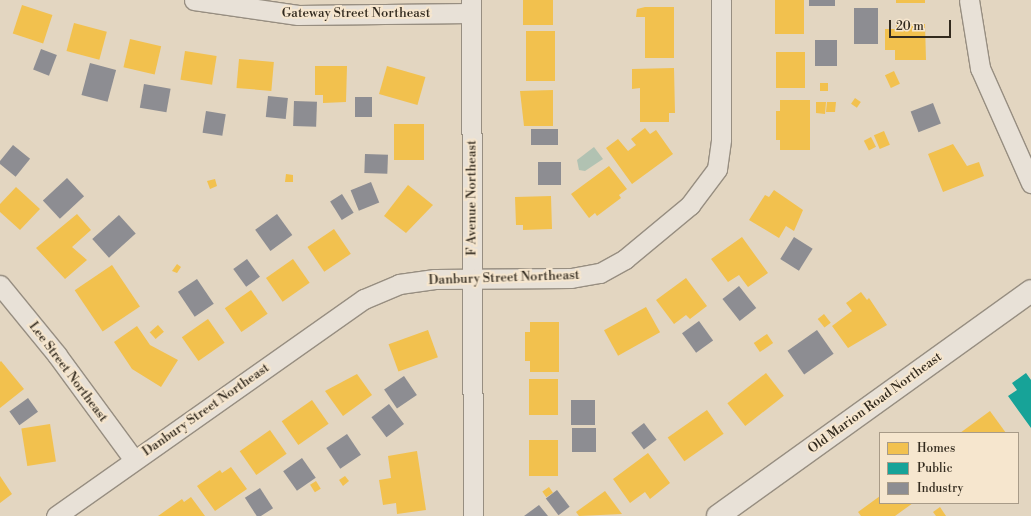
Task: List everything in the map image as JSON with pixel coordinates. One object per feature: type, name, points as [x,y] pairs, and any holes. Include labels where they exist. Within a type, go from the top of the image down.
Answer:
[{"type":"main road","name":"Old Marion Road Northeast","points":[[718,516],[1031,291]]},
{"type":"street","name":"Gateway Street Northeast","points":[[194,0],[298,15],[471,6]]},
{"type":"street","name":"Danbury Street Northeast","points":[[56,516],[364,299],[399,284],[472,277],[571,278],[600,273],[625,259],[706,188],[717,169],[722,139],[720,0]]},
{"type":"street","points":[[969,0],[980,68],[1031,183]]},
{"type":"street","name":"F Avenue Northeast","points":[[471,6],[473,516]]},
{"type":"street","name":"Lee Street Northeast","points":[[0,285],[57,355],[134,460]]},
{"type":"shaded area","points":[[594,147],[603,159],[585,171],[579,170],[577,160]]},
{"type":"building: Homes","points":[[523,0],[553,0],[553,25],[523,25]]},
{"type":"building: Homes","points":[[775,0],[804,0],[804,34],[775,34]]},
{"type":"building: Homes","points":[[896,0],[925,0],[925,3],[896,3]]},
{"type":"building: Homes","points":[[22,5],[52,15],[43,43],[13,34]]},
{"type":"building: Homes","points":[[645,7],[674,7],[674,58],[645,58],[645,17],[636,17],[637,9]]},
{"type":"building: Homes","points":[[74,23],[107,32],[99,60],[66,51]]},
{"type":"building: Homes","points":[[896,24],[925,24],[926,60],[895,60],[895,50],[885,50],[885,29],[896,29]]},
{"type":"building: Homes","points":[[526,31],[555,31],[555,81],[526,81]]},
{"type":"building: Homes","points":[[130,39],[161,46],[155,74],[123,67]]},
{"type":"building: Homes","points":[[185,51],[217,56],[212,85],[180,80]]},
{"type":"building: Homes","points":[[776,52],[805,52],[805,88],[776,88]]},
{"type":"building: Homes","points":[[239,59],[274,62],[271,91],[236,88]]},
{"type":"building: Homes","points":[[315,66],[347,66],[346,102],[323,103],[323,95],[315,95]]},
{"type":"building: Homes","points":[[387,66],[425,77],[417,105],[379,94]]},
{"type":"building: Homes","points":[[674,68],[675,113],[669,113],[669,122],[640,122],[640,88],[632,89],[632,69]]},
{"type":"building: Homes","points":[[894,71],[900,84],[891,88],[885,75]]},
{"type":"building: Homes","points":[[820,83],[828,83],[828,91],[820,91]]},
{"type":"building: Homes","points":[[553,90],[553,126],[524,126],[520,91]]},
{"type":"building: Homes","points":[[855,98],[861,102],[857,108],[851,104]]},
{"type":"building: Homes","points":[[780,100],[810,100],[810,150],[780,150],[780,140],[776,140],[776,111],[780,111]]},
{"type":"building: Homes","points":[[816,102],[826,102],[825,114],[816,113]]},
{"type":"building: Homes","points":[[827,102],[836,102],[835,112],[826,112]]},
{"type":"building: Homes","points":[[394,124],[424,124],[424,160],[394,160]]},
{"type":"building: Homes","points":[[645,128],[650,134],[656,130],[673,154],[632,184],[606,148],[618,139],[628,151],[636,145],[631,139]]},
{"type":"building: Homes","points":[[884,131],[890,145],[880,149],[874,135]]},
{"type":"building: Homes","points":[[871,137],[876,147],[869,150],[864,141]]},
{"type":"building: Homes","points":[[953,144],[967,166],[979,162],[984,176],[943,192],[928,154]]},
{"type":"building: Homes","points":[[609,166],[627,189],[619,195],[621,198],[597,216],[595,213],[589,218],[571,194]]},
{"type":"building: Homes","points":[[286,174],[293,175],[293,182],[285,182]]},
{"type":"building: Homes","points":[[215,179],[217,186],[210,189],[207,181]]},
{"type":"building: Homes","points":[[408,185],[433,205],[406,233],[384,216]]},
{"type":"building: Homes","points":[[16,187],[40,209],[20,230],[0,212],[0,204]]},
{"type":"building: Homes","points":[[774,190],[803,210],[794,231],[786,226],[779,238],[749,220],[765,195],[769,197]]},
{"type":"building: Homes","points":[[551,196],[552,229],[523,230],[523,225],[516,225],[515,197]]},
{"type":"building: Homes","points":[[77,214],[91,230],[72,247],[87,260],[65,279],[36,248]]},
{"type":"building: Homes","points":[[334,229],[351,254],[324,272],[307,247]]},
{"type":"building: Homes","points":[[742,237],[768,273],[748,287],[739,275],[728,282],[711,259]]},
{"type":"building: Homes","points":[[293,259],[310,283],[283,302],[266,278]]},
{"type":"building: Homes","points":[[177,264],[181,267],[177,273],[172,271]]},
{"type":"building: Homes","points":[[112,265],[140,306],[103,332],[75,290]]},
{"type":"building: Homes","points":[[686,278],[707,306],[690,319],[686,315],[674,324],[656,300]]},
{"type":"building: Homes","points":[[251,290],[268,314],[241,332],[225,308]]},
{"type":"building: Homes","points":[[861,292],[867,300],[869,298],[887,325],[848,348],[832,326],[852,311],[846,303]]},
{"type":"building: Homes","points":[[646,307],[660,332],[618,356],[604,330]]},
{"type":"building: Homes","points":[[824,314],[831,323],[824,328],[818,319]]},
{"type":"building: Homes","points":[[208,319],[225,343],[198,361],[182,337]]},
{"type":"building: Homes","points":[[530,322],[559,322],[559,372],[530,372],[530,361],[525,361],[525,332],[530,332]]},
{"type":"building: Homes","points":[[158,325],[164,332],[156,339],[150,332]]},
{"type":"building: Homes","points":[[137,326],[150,345],[178,360],[161,387],[132,369],[114,342]]},
{"type":"building: Homes","points":[[428,330],[438,357],[398,372],[389,344]]},
{"type":"building: Homes","points":[[767,334],[773,343],[760,352],[754,343]]},
{"type":"building: Homes","points":[[1,361],[24,389],[0,408],[0,362]]},
{"type":"building: Homes","points":[[766,373],[784,396],[745,426],[727,403]]},
{"type":"building: Homes","points":[[357,374],[372,395],[343,416],[325,391]]},
{"type":"building: Homes","points":[[529,379],[558,379],[558,415],[529,415]]},
{"type":"building: Homes","points":[[312,400],[329,424],[298,445],[282,421]]},
{"type":"building: Homes","points":[[707,410],[724,434],[684,461],[668,438]]},
{"type":"building: Homes","points":[[990,411],[1005,432],[961,432]]},
{"type":"building: Homes","points":[[50,424],[56,462],[27,466],[21,429]]},
{"type":"building: Homes","points":[[270,430],[287,454],[256,475],[240,451]]},
{"type":"building: Homes","points":[[529,440],[558,440],[558,476],[529,476]]},
{"type":"building: Homes","points":[[417,451],[426,510],[397,514],[396,503],[383,505],[379,480],[391,478],[388,456]]},
{"type":"building: Homes","points":[[648,453],[670,483],[650,499],[645,492],[630,503],[613,479]]},
{"type":"building: Homes","points":[[231,467],[247,489],[215,511],[197,486],[220,470],[222,473]]},
{"type":"building: Homes","points":[[0,476],[12,494],[0,503]]},
{"type":"building: Homes","points":[[345,476],[349,481],[343,486],[339,480]]},
{"type":"building: Homes","points":[[316,481],[321,489],[315,492],[310,485]]},
{"type":"building: Homes","points":[[549,487],[553,493],[546,497],[542,491]]},
{"type":"building: Homes","points":[[605,491],[622,514],[579,516],[576,512]]},
{"type":"building: Homes","points":[[191,497],[205,516],[158,516],[182,499],[184,502]]},
{"type":"building: Homes","points":[[879,497],[879,504],[912,504],[895,516],[861,516],[858,512]]},
{"type":"building: Homes","points":[[940,507],[946,516],[936,516],[933,512]]},
{"type":"building: Public","points":[[1026,373],[1031,380],[1031,428],[1008,396],[1017,390],[1012,383]]},
{"type":"building: Industry","points":[[809,0],[835,0],[835,6],[809,6]]},
{"type":"building: Industry","points":[[854,8],[878,8],[878,44],[854,44]]},
{"type":"building: Industry","points":[[815,40],[837,40],[837,66],[815,66]]},
{"type":"building: Industry","points":[[41,49],[57,55],[49,76],[33,70]]},
{"type":"building: Industry","points":[[90,63],[116,70],[108,102],[81,95]]},
{"type":"building: Industry","points":[[144,84],[171,89],[166,112],[140,108]]},
{"type":"building: Industry","points":[[268,96],[288,98],[286,119],[266,117]]},
{"type":"building: Industry","points":[[355,97],[372,97],[372,117],[355,117]]},
{"type":"building: Industry","points":[[294,101],[317,102],[316,127],[293,126]]},
{"type":"building: Industry","points":[[933,103],[941,124],[918,132],[911,112]]},
{"type":"building: Industry","points":[[206,111],[226,114],[222,136],[203,133]]},
{"type":"building: Industry","points":[[531,129],[558,129],[558,145],[531,145]]},
{"type":"building: Industry","points":[[13,145],[30,159],[16,177],[0,164],[0,161]]},
{"type":"building: Industry","points":[[365,154],[388,155],[387,174],[364,173]]},
{"type":"building: Industry","points":[[538,162],[561,162],[561,185],[538,185]]},
{"type":"building: Industry","points":[[67,178],[84,196],[60,219],[43,201]]},
{"type":"building: Industry","points":[[371,182],[379,202],[359,211],[351,190]]},
{"type":"building: Industry","points":[[342,194],[354,213],[342,220],[330,201]]},
{"type":"building: Industry","points":[[277,214],[292,235],[270,251],[255,230]]},
{"type":"building: Industry","points":[[119,215],[136,234],[109,258],[92,239]]},
{"type":"building: Industry","points":[[794,237],[813,249],[799,271],[780,259]]},
{"type":"building: Industry","points":[[247,259],[260,277],[246,287],[233,269]]},
{"type":"building: Industry","points":[[197,279],[214,304],[195,317],[178,292]]},
{"type":"building: Industry","points":[[739,286],[756,308],[740,321],[722,299]]},
{"type":"building: Industry","points":[[699,321],[713,340],[696,353],[682,333]]},
{"type":"building: Industry","points":[[817,330],[834,354],[804,374],[788,351]]},
{"type":"building: Industry","points":[[404,376],[417,395],[397,408],[384,389]]},
{"type":"building: Industry","points":[[28,398],[38,412],[19,425],[9,412]]},
{"type":"building: Industry","points":[[571,400],[595,400],[595,425],[571,425]]},
{"type":"building: Industry","points":[[389,404],[404,424],[386,437],[371,417]]},
{"type":"building: Industry","points":[[644,423],[657,440],[644,449],[631,433]]},
{"type":"building: Industry","points":[[572,428],[596,428],[596,452],[572,452]]},
{"type":"building: Industry","points":[[347,434],[361,455],[340,469],[326,448]]},
{"type":"building: Industry","points":[[302,458],[316,478],[297,491],[283,471]]},
{"type":"building: Industry","points":[[260,488],[273,508],[261,516],[257,516],[245,498]]},
{"type":"building: Industry","points":[[557,490],[570,507],[558,515],[546,498]]},
{"type":"building: Industry","points":[[539,505],[548,516],[524,516]]}]
